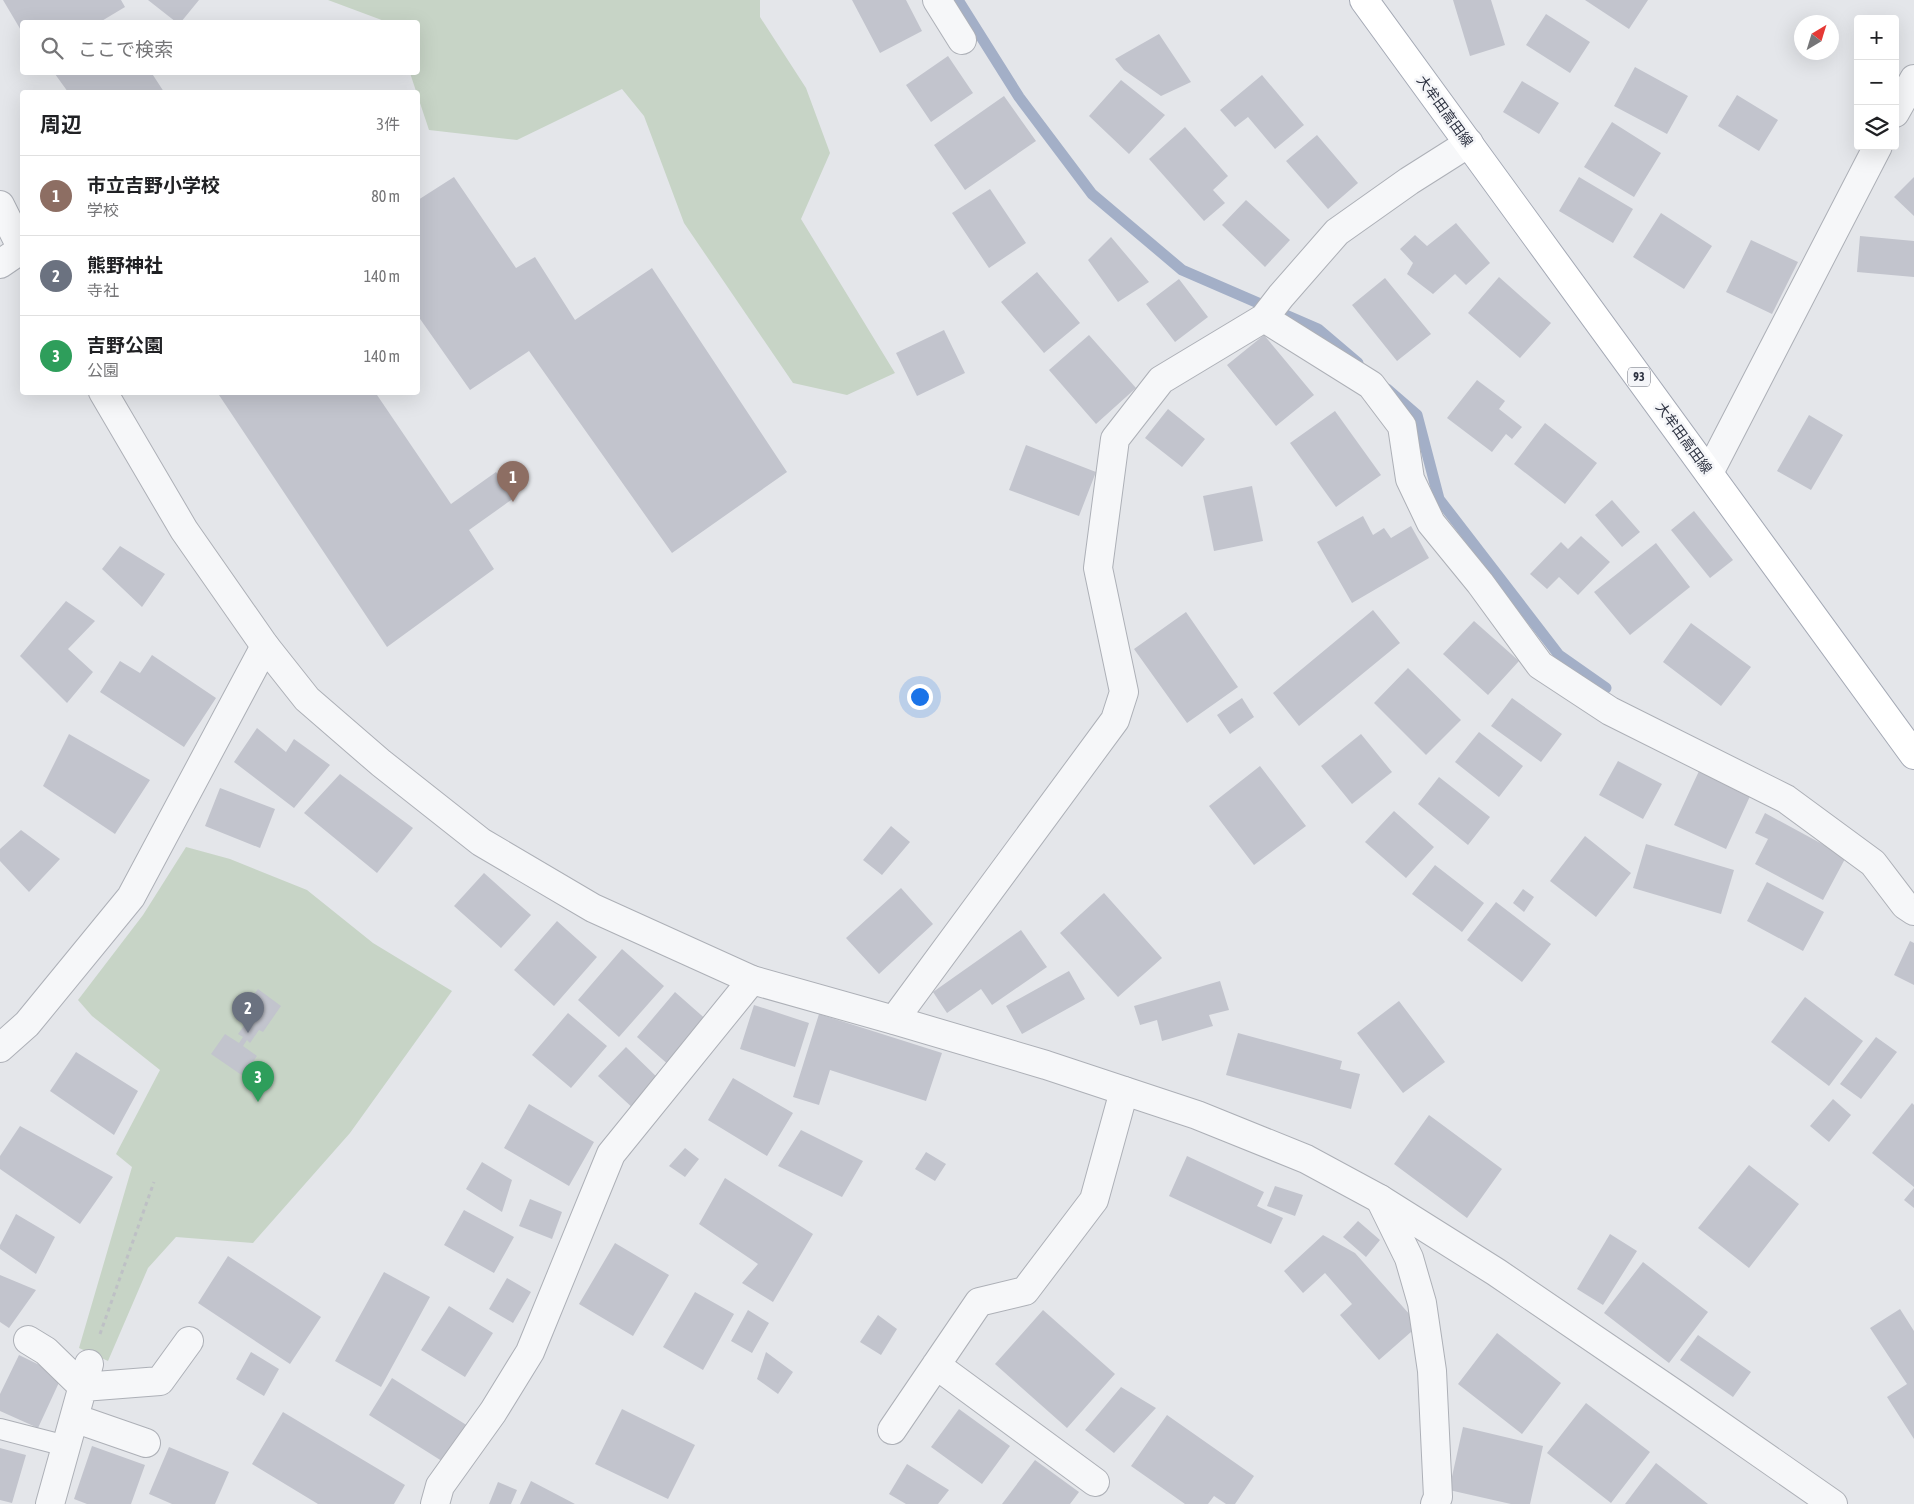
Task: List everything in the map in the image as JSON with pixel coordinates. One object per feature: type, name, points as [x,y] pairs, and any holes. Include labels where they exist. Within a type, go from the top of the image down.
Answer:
[{"type":"main road","name":"大牟田高田線","points":[[1364,0],[1914,755]]},
{"type":"street","points":[[937,0],[962,40]]},
{"type":"street","points":[[1899,106],[1914,79]]},
{"type":"street","points":[[894,1020],[1115,720],[1124,692],[1098,568],[1115,439],[1161,380],[1271,309],[1337,232],[1409,181],[1469,143]]},
{"type":"street","points":[[1709,473],[1876,150]]},
{"type":"street","points":[[0,205],[20,245]]},
{"type":"street","points":[[0,264],[20,250]]},
{"type":"street","points":[[1271,309],[1370,385],[1402,426],[1410,479],[1431,523],[1480,583],[1540,665],[1610,711],[1786,799],[1873,863],[1905,905],[1914,911]]},
{"type":"street","points":[[105,395],[184,530],[265,646],[307,699],[381,763],[481,842],[593,908],[752,980],[1046,1065],[1197,1114],[1306,1159],[1380,1199],[1504,1278],[1833,1504]]},
{"type":"street","points":[[0,1048],[27,1024],[131,897],[265,646]]},
{"type":"street","points":[[435,1504],[440,1486],[493,1412],[530,1352],[611,1154],[752,980]]},
{"type":"street","points":[[892,1430],[979,1302],[1025,1291],[1094,1200],[1124,1091]]},
{"type":"street","points":[[1380,1199],[1410,1258],[1422,1303],[1432,1370],[1438,1497],[1435,1504]]},
{"type":"street","points":[[28,1340],[86,1376],[160,1381],[189,1341]]},
{"type":"street","points":[[936,1365],[1095,1482]]},
{"type":"street","points":[[50,1504],[86,1376]]},
{"type":"street","points":[[74,1418],[146,1443]]},
{"type":"lane","points":[[0,1429],[66,1446]]},
{"type":"path","points":[[86,1376],[154,1182]]},
{"type":"green space","points":[[328,0],[760,0],[760,17],[806,88],[830,153],[801,219],[895,373],[847,395],[793,383],[684,223],[644,116],[622,89],[517,140],[429,130],[420,103],[420,90],[416,90],[411,75],[420,75],[420,20],[382,20]]},
{"type":"green space","points":[[186,847],[230,859],[307,890],[373,943],[452,991],[350,1133],[253,1243],[176,1237],[148,1268],[108,1361],[79,1348],[132,1167],[116,1154],[160,1070],[92,1016],[78,1000],[143,915]]},
{"type":"building","points":[[3,0],[121,0],[125,7],[103,20],[20,20],[20,29]]},
{"type":"building","points":[[148,0],[199,0],[183,20],[173,20]]},
{"type":"building","points":[[852,0],[906,0],[922,31],[880,53]]},
{"type":"building","points":[[1453,0],[1491,0],[1505,45],[1470,56]]},
{"type":"building","points":[[1585,0],[1648,0],[1629,29]]},
{"type":"building","points":[[1546,14],[1590,42],[1570,73],[1526,45]]},
{"type":"building","points":[[1159,34],[1191,82],[1161,96],[1124,70],[1115,59]]},
{"type":"building","points":[[948,56],[973,93],[931,122],[906,85]]},
{"type":"building","points":[[1635,67],[1688,96],[1667,134],[1614,106]]},
{"type":"building","points":[[56,75],[153,75],[163,90],[67,90]]},
{"type":"building","points":[[1262,75],[1304,125],[1275,149],[1248,117],[1235,127],[1220,110]]},
{"type":"building","points":[[1121,80],[1165,115],[1129,154],[1089,116]]},
{"type":"building","points":[[1522,81],[1559,103],[1539,134],[1503,112]]},
{"type":"building","points":[[1737,95],[1778,120],[1759,151],[1718,126]]},
{"type":"building","points":[[1004,96],[1036,141],[965,190],[934,145]]},
{"type":"building","points":[[1612,122],[1661,153],[1634,197],[1584,167]]},
{"type":"building","points":[[1185,127],[1228,176],[1213,190],[1225,203],[1204,221],[1149,159]]},
{"type":"building","points":[[1317,135],[1358,183],[1328,209],[1286,161]]},
{"type":"building","points":[[454,177],[516,268],[535,257],[575,320],[652,268],[787,472],[672,553],[529,351],[470,390],[420,319],[420,199]]},
{"type":"building","points":[[1579,177],[1633,209],[1613,243],[1559,211]]},
{"type":"building","points":[[1914,177],[1914,216],[1894,197]]},
{"type":"building","points":[[990,189],[1026,243],[989,268],[952,213]]},
{"type":"building","points":[[1246,200],[1290,240],[1265,267],[1222,225]]},
{"type":"building","points":[[1661,213],[1712,246],[1684,289],[1633,257]]},
{"type":"building","points":[[1456,223],[1490,263],[1466,285],[1455,274],[1433,294],[1407,274],[1413,263],[1400,249],[1415,235],[1427,246]]},
{"type":"building","points":[[1860,236],[1914,241],[1914,277],[1857,272]]},
{"type":"building","points":[[1111,237],[1149,282],[1118,302],[1088,260]]},
{"type":"building","points":[[1751,240],[1798,262],[1772,314],[1726,292]]},
{"type":"building","points":[[1037,272],[1080,323],[1044,353],[1001,302]]},
{"type":"building","points":[[1499,277],[1551,323],[1520,358],[1468,313]]},
{"type":"building","points":[[1385,278],[1431,334],[1397,361],[1352,305]]},
{"type":"building","points":[[1179,279],[1208,317],[1175,342],[1146,304]]},
{"type":"building","points":[[944,330],[965,373],[917,396],[896,353]]},
{"type":"building","points":[[1089,335],[1136,388],[1096,424],[1049,370]]},
{"type":"building","points":[[1264,335],[1314,395],[1276,426],[1227,365]]},
{"type":"building","points":[[1477,380],[1505,401],[1499,409],[1522,427],[1512,439],[1506,434],[1492,452],[1447,418]]},
{"type":"building","points":[[219,395],[377,395],[451,504],[496,472],[514,498],[469,530],[494,569],[387,647]]},
{"type":"building","points":[[1168,409],[1205,439],[1182,467],[1145,438]]},
{"type":"building","points":[[1335,411],[1381,475],[1336,507],[1290,443]]},
{"type":"building","points":[[1809,415],[1843,435],[1811,490],[1777,471]]},
{"type":"building","points":[[1545,423],[1597,463],[1565,504],[1514,464]]},
{"type":"building","points":[[1026,445],[1096,472],[1079,516],[1009,490]]},
{"type":"building","points":[[1252,486],[1263,541],[1214,551],[1203,496]]},
{"type":"building","points":[[1612,500],[1640,532],[1622,547],[1595,515]]},
{"type":"building","points":[[1694,511],[1733,560],[1710,578],[1671,530]]},
{"type":"building","points":[[1363,516],[1373,535],[1384,528],[1391,538],[1411,526],[1429,558],[1352,603],[1317,542]]},
{"type":"building","points":[[1581,536],[1610,562],[1578,595],[1559,577],[1547,589],[1530,574],[1561,542],[1568,549]]},
{"type":"building","points":[[1656,543],[1690,587],[1630,635],[1594,592]]},
{"type":"building","points":[[120,546],[165,574],[142,607],[102,569]]},
{"type":"building","points":[[66,601],[95,621],[68,649],[93,672],[67,703],[20,656]]},
{"type":"building","points":[[1373,610],[1400,643],[1299,726],[1273,693]]},
{"type":"building","points":[[1186,612],[1238,687],[1187,723],[1134,649]]},
{"type":"building","points":[[1474,621],[1519,661],[1488,695],[1443,654]]},
{"type":"building","points":[[1691,623],[1751,667],[1721,706],[1663,662]]},
{"type":"building","points":[[152,655],[216,698],[184,747],[100,692],[120,661],[140,673]]},
{"type":"building","points":[[1408,668],[1461,720],[1426,755],[1374,703]]},
{"type":"building","points":[[1242,698],[1254,717],[1230,734],[1217,715]]},
{"type":"building","points":[[1512,698],[1562,734],[1541,762],[1491,726]]},
{"type":"building","points":[[257,728],[286,752],[294,739],[330,765],[294,808],[234,762]]},
{"type":"building","points":[[1479,732],[1523,766],[1499,797],[1455,762]]},
{"type":"building","points":[[69,734],[150,780],[115,834],[43,786]]},
{"type":"building","points":[[1361,734],[1392,772],[1352,804],[1321,766]]},
{"type":"building","points":[[1618,761],[1662,784],[1643,819],[1599,795]]},
{"type":"building","points":[[1260,766],[1306,826],[1254,865],[1209,806]]},
{"type":"building","points":[[1699,771],[1751,794],[1726,849],[1674,825]]},
{"type":"building","points":[[340,774],[413,828],[377,873],[304,813]]},
{"type":"building","points":[[1439,777],[1490,817],[1468,845],[1418,804]]},
{"type":"building","points":[[220,788],[275,809],[260,848],[205,826]]},
{"type":"building","points":[[1394,811],[1434,847],[1406,878],[1365,842]]},
{"type":"building","points":[[1765,813],[1846,857],[1823,900],[1755,864],[1768,839],[1755,833]]},
{"type":"building","points":[[891,826],[910,842],[882,875],[863,860]]},
{"type":"building","points":[[21,830],[60,859],[29,892],[0,861],[0,849]]},
{"type":"building","points":[[1585,836],[1631,873],[1596,917],[1550,881]]},
{"type":"building","points":[[1646,844],[1734,870],[1721,914],[1633,888]]},
{"type":"building","points":[[1435,865],[1484,903],[1462,932],[1412,894]]},
{"type":"building","points":[[484,873],[531,915],[501,948],[454,906]]},
{"type":"building","points":[[1767,882],[1824,912],[1803,951],[1747,921]]},
{"type":"building","points":[[901,888],[933,924],[879,974],[846,938]]},
{"type":"building","points":[[1523,889],[1534,897],[1524,912],[1513,903]]},
{"type":"building","points":[[1104,893],[1162,958],[1118,997],[1060,933]]},
{"type":"building","points":[[1496,902],[1551,944],[1522,982],[1467,940]]},
{"type":"building","points":[[557,921],[597,957],[554,1006],[514,970]]},
{"type":"building","points":[[1021,930],[1047,967],[992,1005],[981,989],[947,1013],[933,992]]},
{"type":"building","points":[[1910,941],[1914,943],[1914,985],[1894,975]]},
{"type":"building","points":[[622,949],[664,986],[619,1037],[578,1000]]},
{"type":"building","points":[[1069,971],[1085,999],[1022,1034],[1006,1006]]},
{"type":"building","points":[[1220,981],[1229,1010],[1209,1015],[1213,1026],[1162,1041],[1157,1020],[1140,1025],[1134,1006]]},
{"type":"building","points":[[258,989],[281,1006],[263,1032],[259,1030],[250,1043],[247,1040],[243,1046],[257,1056],[243,1076],[211,1054],[225,1034],[239,1043],[243,1037],[238,1034],[246,1023],[238,1017]]},
{"type":"building","points":[[675,992],[709,1022],[670,1066],[637,1037]]},
{"type":"building","points":[[1805,997],[1863,1041],[1829,1086],[1771,1042]]},
{"type":"building","points":[[1399,1001],[1445,1062],[1403,1093],[1357,1033]]},
{"type":"building","points":[[754,1005],[809,1023],[795,1067],[740,1049]]},
{"type":"building","points":[[568,1013],[607,1046],[571,1088],[532,1055]]},
{"type":"building","points":[[819,1014],[942,1053],[926,1101],[830,1070],[819,1105],[793,1097]]},
{"type":"building","points":[[1238,1033],[1342,1061],[1340,1069],[1360,1074],[1351,1109],[1226,1075]]},
{"type":"building","points":[[1876,1037],[1897,1052],[1861,1099],[1840,1084]]},
{"type":"building","points":[[626,1047],[662,1082],[635,1110],[598,1076]]},
{"type":"building","points":[[76,1052],[138,1091],[114,1135],[50,1091]]},
{"type":"building","points":[[733,1078],[793,1113],[767,1156],[708,1120]]},
{"type":"building","points":[[1833,1099],[1851,1115],[1829,1142],[1810,1126]]},
{"type":"building","points":[[1912,1103],[1914,1105],[1914,1187],[1872,1153]]},
{"type":"building","points":[[529,1104],[594,1142],[569,1186],[504,1148]]},
{"type":"building","points":[[1429,1115],[1502,1169],[1467,1218],[1394,1164]]},
{"type":"building","points":[[20,1126],[113,1177],[80,1224],[0,1169],[0,1156]]},
{"type":"building","points":[[801,1130],[863,1161],[842,1197],[778,1166]]},
{"type":"building","points":[[685,1148],[699,1159],[685,1177],[669,1166]]},
{"type":"building","points":[[926,1152],[946,1164],[935,1181],[915,1169]]},
{"type":"building","points":[[1187,1156],[1264,1192],[1257,1206],[1283,1218],[1271,1244],[1169,1196]]},
{"type":"building","points":[[482,1162],[512,1180],[502,1212],[466,1189]]},
{"type":"building","points":[[1749,1165],[1799,1204],[1749,1268],[1698,1228]]},
{"type":"building","points":[[725,1178],[813,1234],[773,1302],[742,1283],[758,1264],[699,1224]]},
{"type":"building","points":[[1275,1186],[1303,1195],[1295,1216],[1267,1206]]},
{"type":"building","points":[[1914,1188],[1914,1208],[1904,1200]]},
{"type":"building","points":[[530,1199],[562,1212],[552,1239],[519,1226]]},
{"type":"building","points":[[464,1210],[514,1237],[494,1273],[444,1245]]},
{"type":"building","points":[[16,1214],[55,1237],[36,1274],[0,1249],[0,1245]]},
{"type":"building","points":[[1358,1221],[1380,1240],[1366,1257],[1343,1237]]},
{"type":"building","points":[[1610,1234],[1637,1251],[1603,1305],[1577,1289]]},
{"type":"building","points":[[1323,1235],[1355,1253],[1419,1325],[1379,1360],[1340,1315],[1352,1304],[1325,1273],[1303,1293],[1284,1271]]},
{"type":"building","points":[[615,1243],[669,1275],[633,1336],[579,1304]]},
{"type":"building","points":[[228,1256],[321,1317],[290,1364],[198,1303]]},
{"type":"building","points":[[1643,1262],[1708,1312],[1669,1363],[1604,1313]]},
{"type":"building","points":[[384,1272],[430,1297],[381,1387],[335,1361]]},
{"type":"building","points":[[0,1275],[36,1290],[9,1328],[0,1322]]},
{"type":"building","points":[[507,1278],[531,1292],[513,1323],[489,1309]]},
{"type":"building","points":[[695,1292],[734,1314],[703,1370],[663,1347]]},
{"type":"building","points":[[449,1306],[493,1333],[465,1377],[421,1350]]},
{"type":"building","points":[[1900,1309],[1914,1331],[1914,1439],[1887,1397],[1907,1384],[1870,1328]]},
{"type":"building","points":[[748,1310],[769,1323],[752,1353],[731,1341]]},
{"type":"building","points":[[1043,1310],[1115,1374],[1067,1428],[995,1364]]},
{"type":"building","points":[[878,1315],[897,1329],[881,1355],[860,1342]]},
{"type":"building","points":[[1497,1333],[1561,1383],[1522,1434],[1458,1384]]},
{"type":"building","points":[[1698,1335],[1751,1372],[1733,1397],[1680,1360]]},
{"type":"building","points":[[251,1352],[279,1369],[264,1396],[236,1379]]},
{"type":"building","points":[[766,1352],[793,1372],[778,1394],[757,1379]]},
{"type":"building","points":[[19,1355],[62,1376],[38,1428],[0,1411],[0,1394]]},
{"type":"building","points":[[392,1378],[468,1426],[445,1463],[369,1415]]},
{"type":"building","points":[[1121,1387],[1156,1408],[1114,1453],[1085,1430]]},
{"type":"building","points":[[1586,1403],[1650,1452],[1611,1503],[1547,1453]]},
{"type":"building","points":[[622,1409],[695,1445],[668,1499],[595,1464]]},
{"type":"building","points":[[959,1409],[1010,1446],[982,1484],[931,1447]]},
{"type":"building","points":[[283,1412],[405,1485],[394,1504],[318,1504],[252,1464]]},
{"type":"building","points":[[1167,1415],[1254,1476],[1235,1504],[1226,1504],[1214,1496],[1208,1504],[1185,1504],[1131,1466]]},
{"type":"building","points":[[1463,1427],[1543,1446],[1530,1504],[1511,1504],[1449,1490]]},
{"type":"building","points":[[92,1446],[145,1465],[131,1504],[87,1504],[74,1499]]},
{"type":"building","points":[[169,1447],[229,1472],[215,1504],[172,1504],[149,1494]]},
{"type":"building","points":[[0,1448],[26,1455],[12,1503],[0,1500]]},
{"type":"building","points":[[1035,1460],[1079,1492],[1070,1504],[1002,1504]]},
{"type":"building","points":[[1656,1463],[1708,1504],[1625,1504]]},
{"type":"building","points":[[907,1464],[949,1490],[938,1504],[906,1504],[889,1494]]},
{"type":"building","points":[[531,1481],[575,1504],[520,1504]]},
{"type":"building","points":[[498,1482],[517,1490],[511,1504],[489,1504]]},
{"type":"waterway","points":[[958,0],[1019,97],[1092,194],[1182,270],[1318,329],[1358,363]]},
{"type":"waterway","points":[[1387,389],[1417,415],[1439,499],[1559,655],[1606,688]]},
{"type":"place","name":"市立吉野小学校","points":[[513,502]]},
{"type":"place","name":"熊野神社","points":[[248,1033]]},
{"type":"place","name":"吉野公園","points":[[258,1102]]}]
